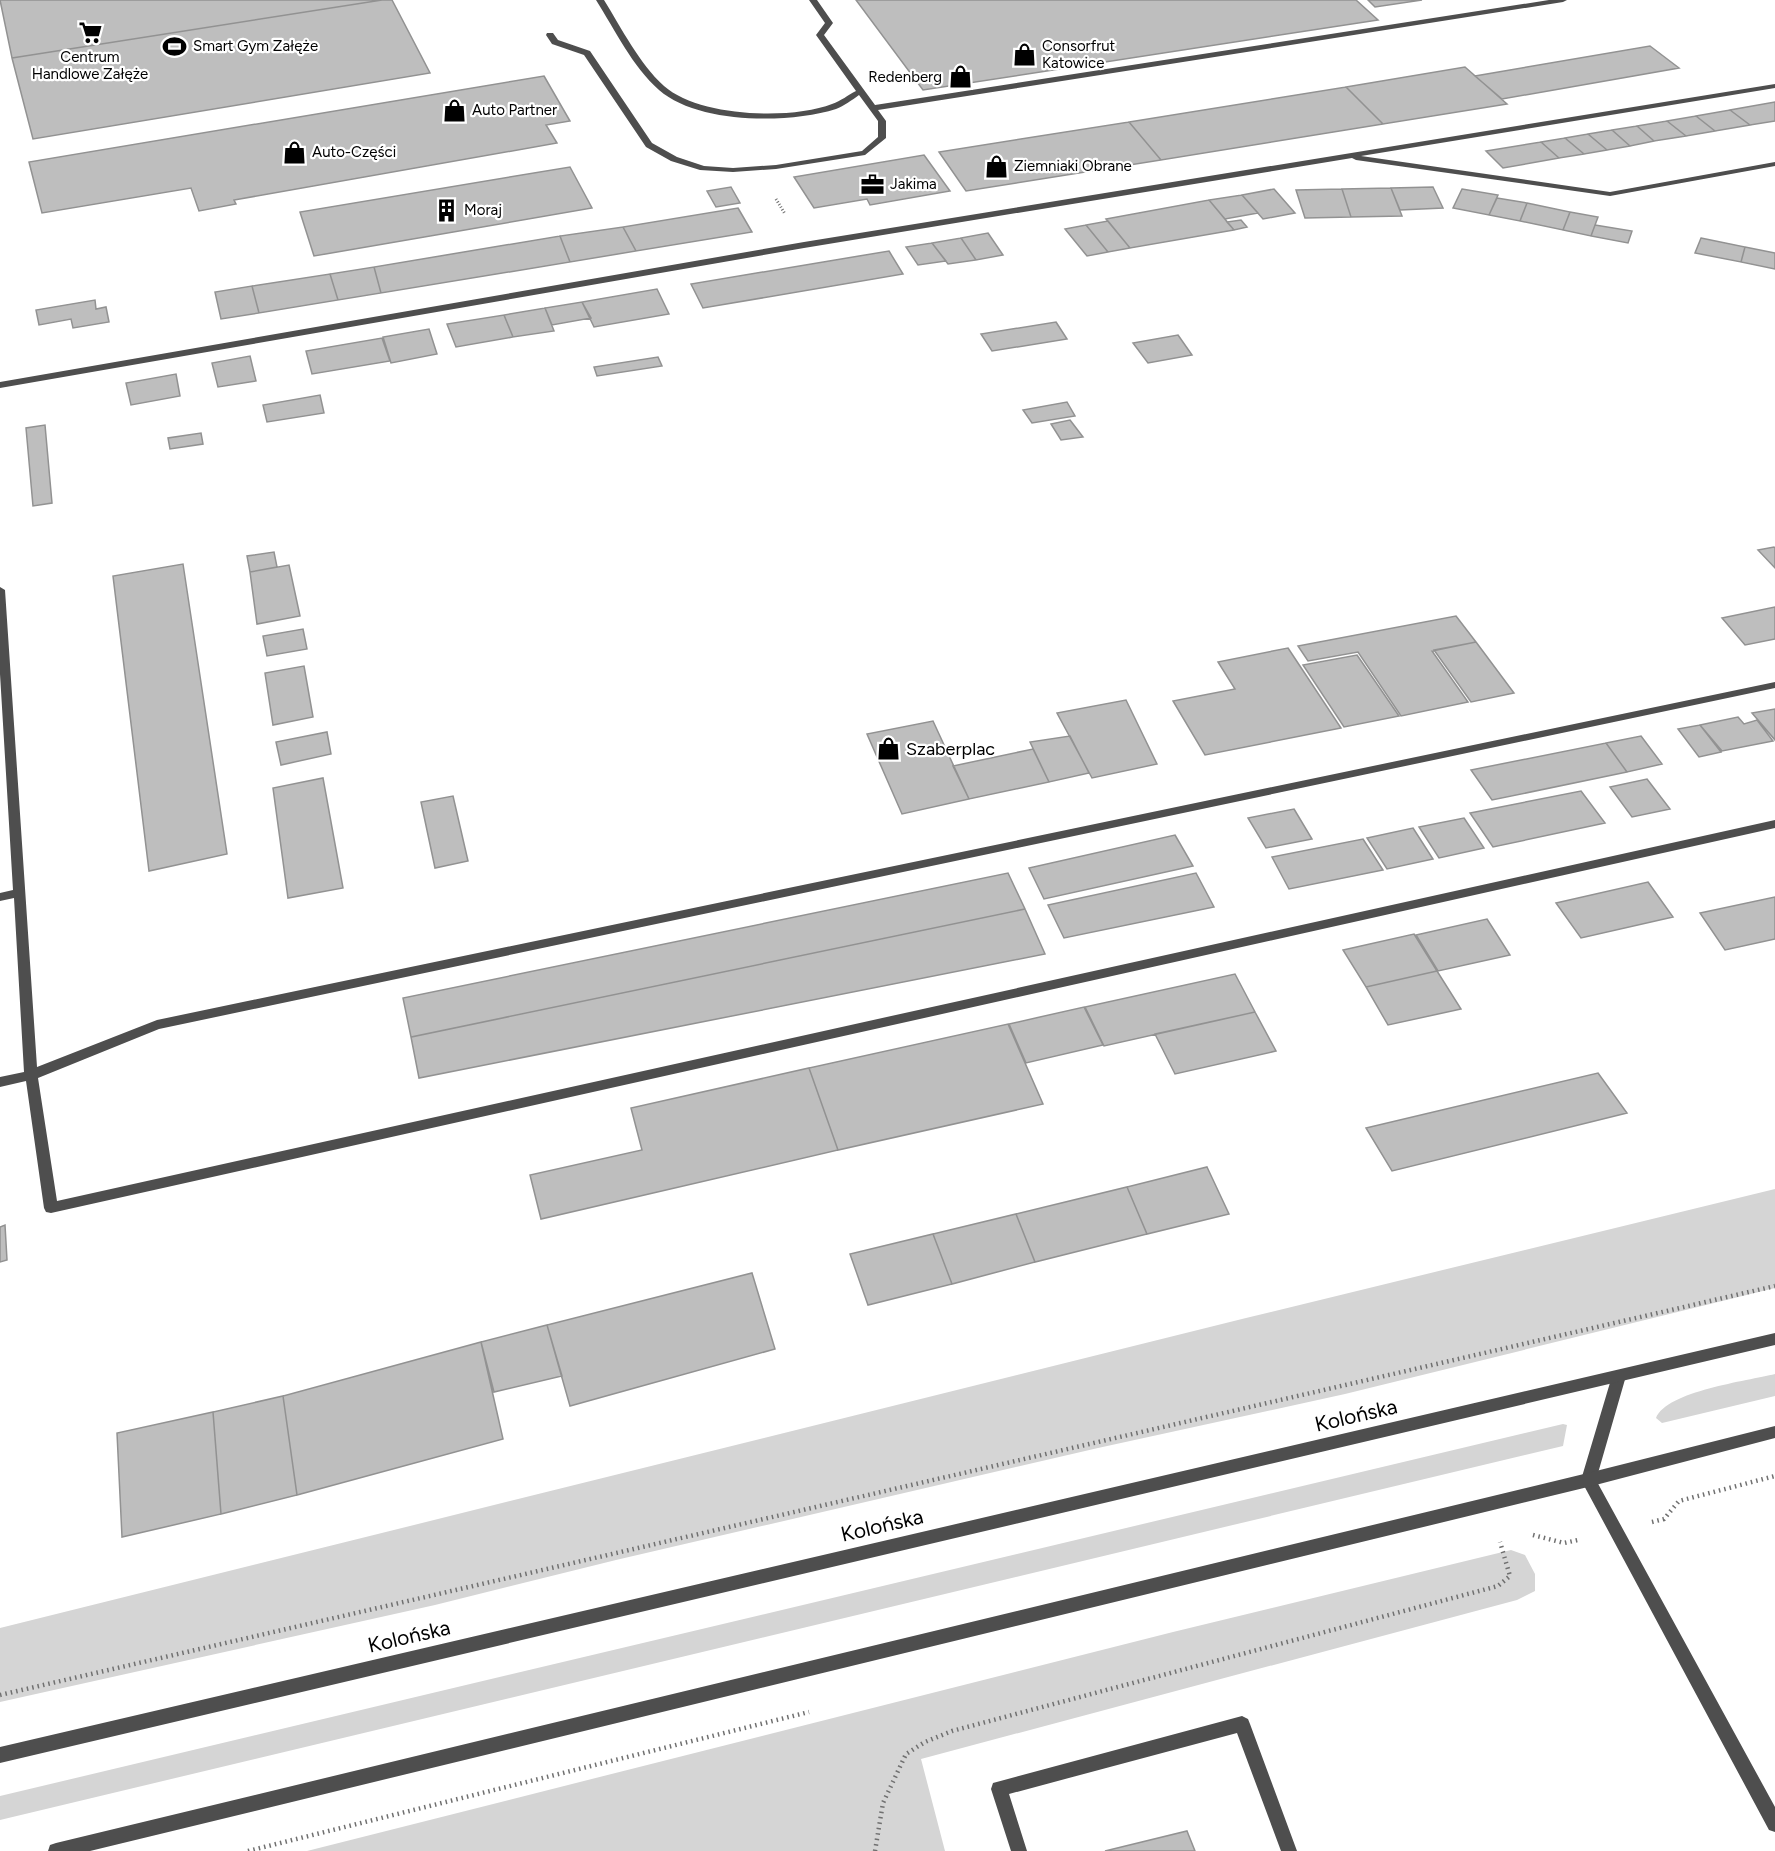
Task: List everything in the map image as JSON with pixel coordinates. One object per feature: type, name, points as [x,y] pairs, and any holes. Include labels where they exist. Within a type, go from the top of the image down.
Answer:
[{"type":"street","points":[[600,0],[653,79],[665,91],[691,105],[726,113],[767,117],[834,106],[861,92]]},
{"type":"street","points":[[550,35],[555,42],[587,53],[649,145],[674,159],[703,168],[733,170],[865,153],[882,138],[882,121],[820,35],[829,23],[813,0]]},
{"type":"street","points":[[873,108],[1563,0]]},
{"type":"street","points":[[0,385],[804,245],[1775,86]]},
{"type":"street","points":[[1342,156],[1610,194],[1775,164]]},
{"type":"street","points":[[0,590],[31,1075],[51,1208],[1775,824]]},
{"type":"street","points":[[0,1082],[31,1075],[157,1025],[1775,685]]},
{"type":"street","points":[[0,897],[20,893]]},
{"type":"street","name":"Kolońska","points":[[0,1755],[1775,1339]]},
{"type":"street","points":[[1618,1376],[1588,1480],[1775,1824]]},
{"type":"street","points":[[56,1851],[1588,1480],[1775,1432]]},
{"type":"street","points":[[1019,1851],[999,1789],[1242,1724],[1289,1851]]},
{"type":"path","points":[[757,168],[804,245]]},
{"type":"path","points":[[0,1695],[1775,1286]]},
{"type":"path","points":[[1521,1537],[1532,1534],[1564,1543],[1616,1531],[1664,1519],[1679,1501],[1775,1476]]},
{"type":"path","points":[[1488,1545],[1510,1539]]},
{"type":"path","points":[[875,1851],[884,1803],[906,1754],[925,1742],[952,1731],[1498,1586],[1510,1576],[1500,1542]]},
{"type":"path","points":[[248,1851],[816,1710]]},
{"type":"shaded area","points":[[1775,1189],[1775,1288],[1345,1394],[1098,1448],[616,1560],[435,1605],[0,1702],[0,1628]]},
{"type":"shaded area","points":[[1775,1374],[1775,1396],[1662,1423],[1656,1418],[1663,1409],[1691,1394]]},
{"type":"shaded area","points":[[1563,1424],[1567,1425],[1563,1446],[0,1820],[0,1796]]},
{"type":"shaded area","points":[[1511,1550],[1525,1555],[1535,1574],[1535,1591],[1517,1600],[921,1759],[945,1851],[307,1851],[1173,1632]]},
{"type":"building","name":"Centrum Handlowe Załęże","points":[[0,0],[382,0],[12,58]]},
{"type":"building","points":[[392,0],[430,73],[33,139],[12,58]]},
{"type":"building","name":"Consorfrut Katowice","points":[[856,0],[1356,0],[1378,20],[923,90]]},
{"type":"building","points":[[1368,0],[1422,0],[1375,7]]},
{"type":"building","points":[[1650,46],[1679,68],[1502,99],[1475,76]]},
{"type":"building","points":[[1465,67],[1507,104],[1383,124],[1346,87]]},
{"type":"building","name":"Auto-Części","points":[[544,76],[570,121],[546,125],[557,143],[234,200],[236,204],[199,211],[191,188],[42,213],[29,162]]},
{"type":"building","points":[[1346,87],[1383,124],[1161,160],[1129,122]]},
{"type":"building","points":[[1775,102],[1775,121],[1750,125],[1730,110]]},
{"type":"building","points":[[1730,110],[1750,125],[1715,131],[1696,116]]},
{"type":"building","points":[[1696,116],[1715,131],[1686,136],[1667,121]]},
{"type":"building","points":[[1667,121],[1686,136],[1654,141],[1637,126]]},
{"type":"building","points":[[1129,122],[1161,160],[966,191],[939,152]]},
{"type":"building","points":[[1637,126],[1654,141],[1630,146],[1612,130]]},
{"type":"building","points":[[1612,130],[1630,146],[1607,150],[1588,134]]},
{"type":"building","points":[[1588,134],[1607,150],[1584,154],[1565,138]]},
{"type":"building","points":[[1565,138],[1584,154],[1559,158],[1541,142]]},
{"type":"building","points":[[1541,142],[1559,158],[1503,168],[1486,151]]},
{"type":"building","name":"Jakima","points":[[924,155],[950,191],[870,205],[867,199],[814,208],[794,177]]},
{"type":"building","name":"Moraj","points":[[570,167],[592,208],[314,256],[300,212]]},
{"type":"building","points":[[731,187],[740,203],[716,207],[707,191]]},
{"type":"building","points":[[1433,187],[1443,208],[1400,210],[1391,188]]},
{"type":"building","points":[[1391,188],[1402,216],[1351,217],[1342,189]]},
{"type":"building","points":[[1274,189],[1295,213],[1263,219],[1242,195]]},
{"type":"building","points":[[1342,189],[1351,217],[1305,218],[1296,190]]},
{"type":"building","points":[[1462,189],[1498,195],[1489,215],[1453,208]]},
{"type":"building","points":[[1242,195],[1258,213],[1225,219],[1209,200]]},
{"type":"building","points":[[1497,198],[1527,203],[1520,221],[1489,215]]},
{"type":"building","points":[[1209,200],[1234,230],[1130,248],[1106,219]]},
{"type":"building","points":[[1527,203],[1570,212],[1563,230],[1520,221]]},
{"type":"building","points":[[738,208],[752,232],[636,251],[623,227]]},
{"type":"building","points":[[1570,212],[1598,217],[1591,236],[1563,230]]},
{"type":"building","points":[[1241,220],[1247,227],[1234,230],[1227,222]]},
{"type":"building","points":[[1108,221],[1130,248],[1108,252],[1086,225]]},
{"type":"building","points":[[1086,225],[1108,252],[1087,256],[1065,229]]},
{"type":"building","points":[[1595,225],[1632,231],[1628,243],[1591,236]]},
{"type":"building","points":[[623,227],[636,251],[570,262],[560,236]]},
{"type":"building","points":[[988,233],[1003,255],[976,260],[961,238]]},
{"type":"building","points":[[560,236],[570,262],[381,293],[374,267]]},
{"type":"building","points":[[961,238],[976,260],[948,264],[932,243]]},
{"type":"building","points":[[1701,238],[1745,247],[1741,262],[1695,253]]},
{"type":"building","points":[[932,243],[946,261],[918,265],[906,247]]},
{"type":"building","points":[[1745,247],[1775,253],[1775,269],[1741,262]]},
{"type":"building","points":[[889,251],[903,274],[703,308],[691,284]]},
{"type":"building","points":[[374,267],[381,293],[338,300],[330,274]]},
{"type":"building","points":[[330,274],[338,300],[259,313],[252,286]]},
{"type":"building","points":[[252,286],[259,313],[221,319],[215,292]]},
{"type":"building","points":[[657,289],[669,314],[594,327],[582,302]]},
{"type":"building","points":[[95,300],[96,309],[106,307],[109,322],[73,328],[71,319],[39,325],[36,310]]},
{"type":"building","points":[[582,302],[591,318],[552,325],[545,308]]},
{"type":"building","points":[[545,308],[554,331],[513,337],[504,315]]},
{"type":"building","points":[[504,315],[513,337],[456,347],[447,324]]},
{"type":"building","points":[[1056,322],[1067,339],[992,351],[981,334]]},
{"type":"building","points":[[429,329],[437,354],[391,363],[383,337]]},
{"type":"building","points":[[1178,335],[1192,355],[1148,363],[1133,343]]},
{"type":"building","points":[[382,338],[390,361],[312,374],[306,351]]},
{"type":"building","points":[[250,356],[256,381],[218,387],[212,363]]},
{"type":"building","points":[[658,357],[662,366],[597,376],[594,367]]},
{"type":"building","points":[[176,374],[180,396],[131,405],[126,383]]},
{"type":"building","points":[[320,395],[324,413],[267,422],[263,405]]},
{"type":"building","points":[[1067,402],[1075,416],[1032,423],[1023,410]]},
{"type":"building","points":[[1070,420],[1083,437],[1061,440],[1051,424]]},
{"type":"building","points":[[45,425],[52,503],[33,506],[26,428]]},
{"type":"building","points":[[201,433],[203,444],[170,449],[168,438]]},
{"type":"building","points":[[1775,548],[1775,568],[1758,550]]},
{"type":"building","points":[[274,552],[277,567],[250,572],[247,556]]},
{"type":"building","points":[[183,564],[227,854],[149,871],[113,576]]},
{"type":"building","points":[[289,565],[300,616],[257,624],[250,572]]},
{"type":"building","points":[[1775,607],[1775,639],[1745,645],[1722,618]]},
{"type":"building","points":[[1456,616],[1476,642],[1432,651],[1468,702],[1401,716],[1358,652],[1308,661],[1298,646]]},
{"type":"building","points":[[303,629],[307,649],[267,656],[263,636]]},
{"type":"building","points":[[1476,642],[1514,693],[1471,702],[1434,650]]},
{"type":"building","points":[[1288,648],[1341,728],[1205,755],[1173,701],[1235,689],[1218,662]]},
{"type":"building","points":[[1357,655],[1399,716],[1344,727],[1303,665]]},
{"type":"building","points":[[304,666],[313,717],[273,725],[265,673]]},
{"type":"building","points":[[1126,700],[1157,764],[1092,778],[1057,713]]},
{"type":"building","points":[[1775,709],[1775,740],[1752,713]]},
{"type":"building","points":[[1738,717],[1744,724],[1757,720],[1773,741],[1722,751],[1700,725]]},
{"type":"building","points":[[933,721],[969,799],[902,814],[867,734]]},
{"type":"building","points":[[1700,725],[1721,752],[1699,757],[1678,729]]},
{"type":"building","points":[[327,732],[331,754],[281,765],[276,742]]},
{"type":"building","points":[[1070,736],[1089,773],[1049,782],[1030,742]]},
{"type":"building","points":[[1641,736],[1662,764],[1627,772],[1606,743]]},
{"type":"building","points":[[1606,743],[1627,772],[1492,800],[1471,770]]},
{"type":"building","points":[[1033,749],[1049,782],[969,799],[953,766]]},
{"type":"building","points":[[323,778],[343,888],[288,898],[273,788]]},
{"type":"building","points":[[1647,779],[1670,809],[1632,817],[1610,787]]},
{"type":"building","points":[[1581,791],[1605,823],[1493,847],[1470,813]]},
{"type":"building","points":[[453,796],[468,861],[435,868],[421,802]]},
{"type":"building","points":[[1294,809],[1312,839],[1266,848],[1248,818]]},
{"type":"building","points":[[1464,818],[1484,848],[1439,858],[1419,827]]},
{"type":"building","points":[[1413,828],[1433,859],[1387,869],[1367,838]]},
{"type":"building","points":[[1175,835],[1193,866],[1044,899],[1029,868]]},
{"type":"building","points":[[1363,839],[1383,870],[1289,889],[1272,857]]},
{"type":"building","points":[[1008,873],[1025,909],[411,1037],[403,998]]},
{"type":"building","points":[[1196,873],[1214,907],[1064,938],[1048,905]]},
{"type":"building","points":[[1648,882],[1673,917],[1581,938],[1556,903]]},
{"type":"building","points":[[1775,897],[1775,939],[1725,950],[1700,913]]},
{"type":"building","points":[[1025,909],[1045,954],[419,1078],[411,1037]]},
{"type":"building","points":[[1487,919],[1510,955],[1438,971],[1416,935]]},
{"type":"building","points":[[1414,934],[1437,971],[1366,987],[1343,950]]},
{"type":"building","points":[[1437,971],[1461,1009],[1388,1025],[1366,987]]},
{"type":"building","points":[[1235,974],[1255,1012],[1104,1046],[1085,1007]]},
{"type":"building","points":[[1084,1007],[1103,1045],[1026,1063],[1009,1024]]},
{"type":"building","points":[[1255,1012],[1276,1051],[1175,1074],[1155,1034]]},
{"type":"building","points":[[1008,1024],[1043,1104],[838,1150],[809,1068]]},
{"type":"building","points":[[809,1068],[838,1150],[541,1219],[530,1175],[642,1150],[631,1108]]},
{"type":"building","points":[[1598,1073],[1627,1113],[1392,1171],[1366,1128]]},
{"type":"building","points":[[1207,1167],[1229,1214],[1147,1234],[1127,1187]]},
{"type":"building","points":[[1127,1187],[1147,1234],[1035,1262],[1016,1214]]},
{"type":"building","points":[[1016,1214],[1035,1262],[952,1284],[933,1234]]},
{"type":"building","points":[[5,1225],[7,1260],[0,1262],[0,1227]]},
{"type":"building","points":[[933,1234],[952,1284],[868,1305],[850,1254]]},
{"type":"building","points":[[752,1273],[775,1349],[570,1406],[547,1325]]},
{"type":"building","points":[[547,1325],[562,1376],[494,1392],[481,1342]]},
{"type":"building","points":[[481,1342],[503,1439],[297,1495],[283,1396]]},
{"type":"building","points":[[283,1396],[297,1495],[221,1514],[213,1412]]},
{"type":"building","points":[[213,1412],[221,1514],[122,1537],[117,1433]]},
{"type":"building","points":[[1187,1831],[1195,1851],[1105,1851]]},
{"type":"place","name":"Centrum Handlowe Załęże","points":[[90,33]]},
{"type":"place","name":"Smart Gym Załęże","points":[[175,46]]},
{"type":"place","name":"Consorfrut Katowice","points":[[1024,55]]},
{"type":"place","name":"Redenberg","points":[[960,77]]},
{"type":"place","name":"Auto Partner","points":[[454,110]]},
{"type":"place","name":"Auto-Części","points":[[294,152]]},
{"type":"place","name":"Ziemniaki Obrane","points":[[996,166]]},
{"type":"place","name":"Jakima","points":[[872,184]]},
{"type":"place","name":"Moraj","points":[[446,210]]},
{"type":"place","name":"Szaberplac","points":[[888,749]]}]
